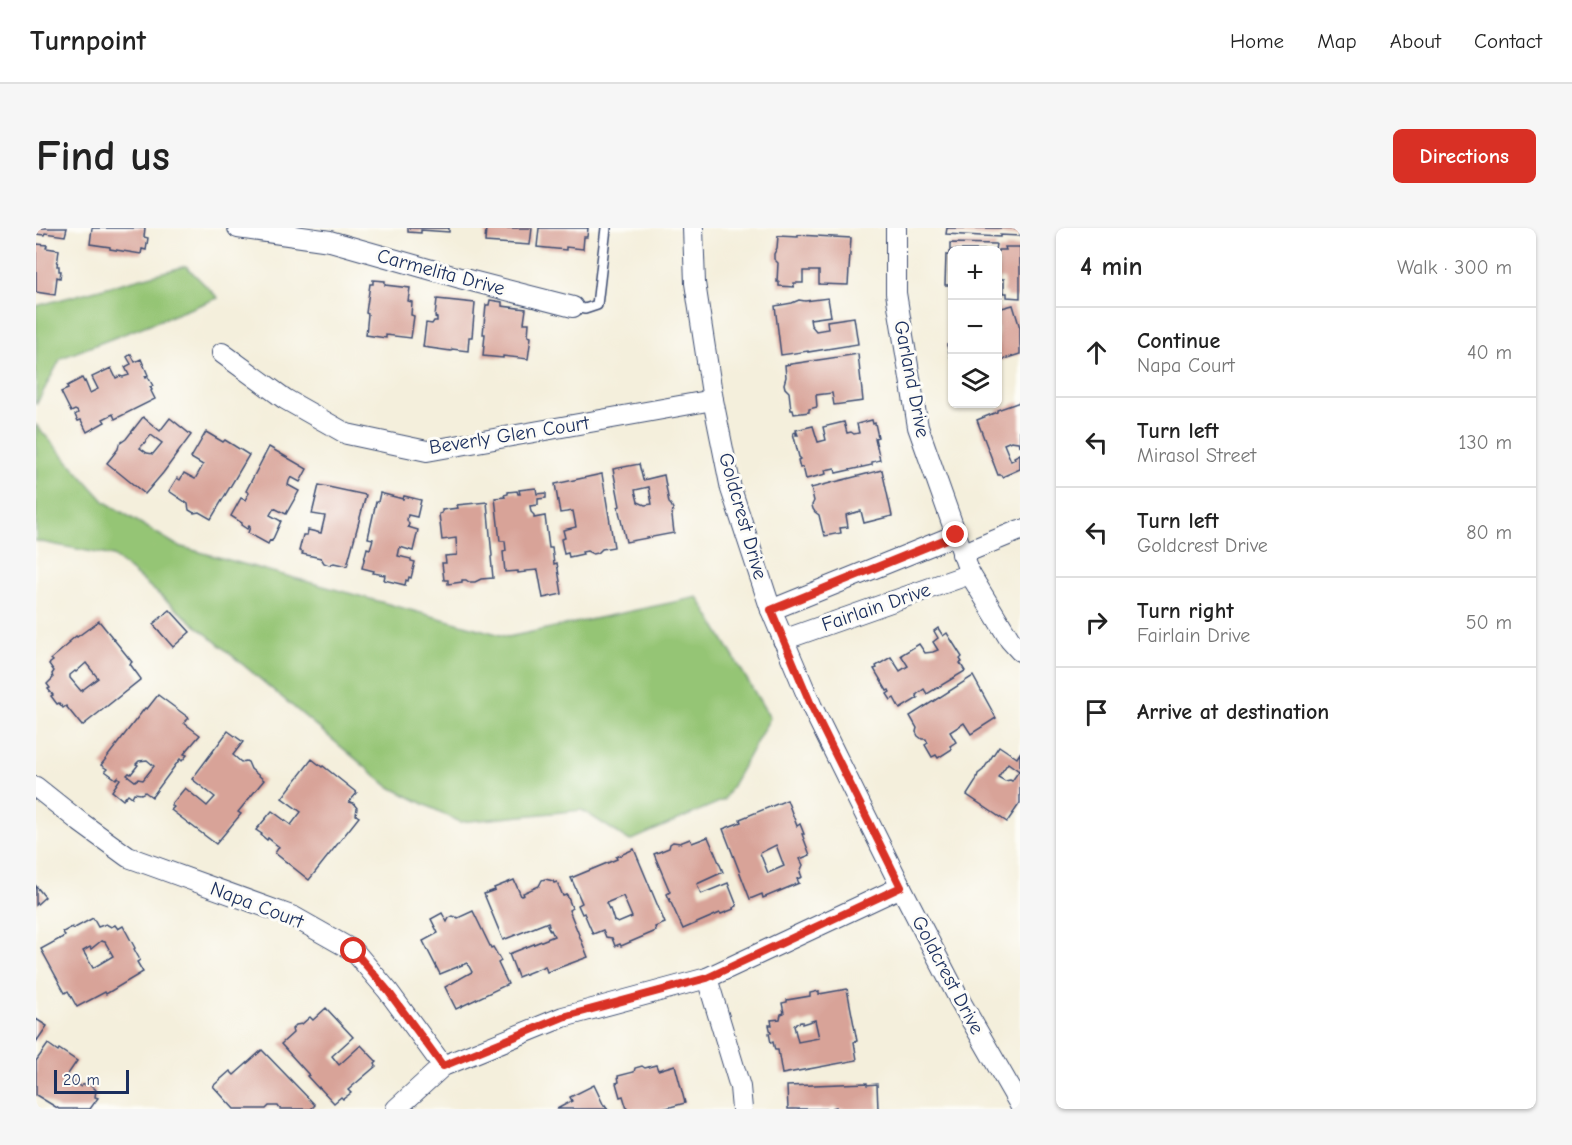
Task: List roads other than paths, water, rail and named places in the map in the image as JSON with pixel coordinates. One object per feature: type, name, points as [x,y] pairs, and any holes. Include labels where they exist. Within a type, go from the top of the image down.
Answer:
[{"type":"street","name":"Carmelita Drive","points":[[238,228],[330,241],[573,307]]},
{"type":"street","name":"Goldcrest Drive","points":[[693,228],[696,283],[713,400],[731,489],[771,610],[812,707],[901,887],[958,999],[1020,1104]]},
{"type":"street","name":"Garland Drive","points":[[896,228],[896,293],[918,427],[970,574],[1010,640],[1020,651]]},
{"type":"street","name":"Beverly Glen Court","points":[[222,353],[285,399],[347,434],[428,451],[713,400]]},
{"type":"street","points":[[962,554],[1020,530]]},
{"type":"street","name":"Fairlain Drive","points":[[771,610],[956,535]]},
{"type":"street","name":"Fairlain Drive","points":[[783,640],[970,574]]},
{"type":"street","name":"Napa Court","points":[[36,787],[128,857],[294,916],[354,951],[388,991],[443,1066]]},
{"type":"street","points":[[396,1109],[443,1066],[563,1017],[707,978],[901,887]]},
{"type":"street","points":[[707,978],[740,1087],[742,1109]]},
{"type":"lane","points":[[573,307],[585,309],[597,305],[606,228]]}]
